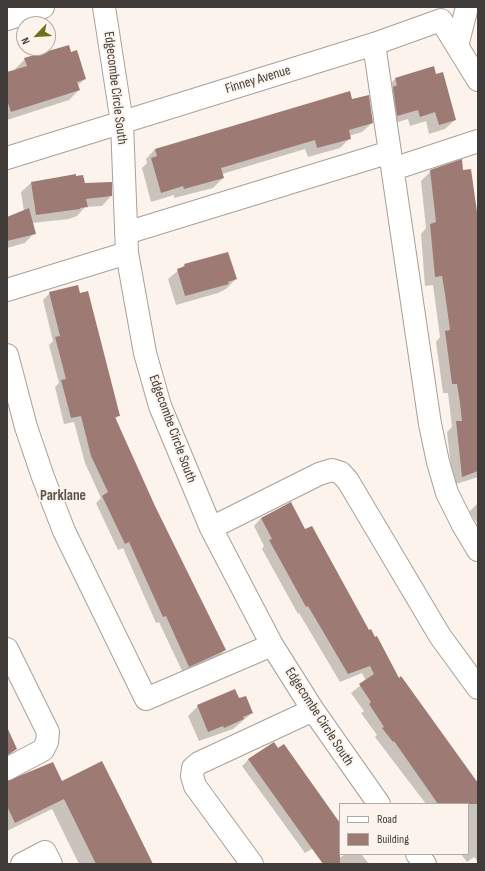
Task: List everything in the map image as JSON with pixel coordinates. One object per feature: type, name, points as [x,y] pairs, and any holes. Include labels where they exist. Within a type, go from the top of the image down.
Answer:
[{"type":"street","points":[[7,19],[44,7]]},
{"type":"street","name":"Edgecombe Circle South","points":[[104,7],[122,123],[127,243],[145,353],[160,406],[211,528],[272,645],[313,710],[378,803]]},
{"type":"street","points":[[457,46],[467,7]]},
{"type":"street","name":"Finney Avenue","points":[[7,158],[374,44],[441,20],[478,80]]},
{"type":"street","points":[[374,44],[430,424],[438,462],[447,493],[463,525],[478,550]]},
{"type":"street","points":[[7,290],[127,243],[392,160],[478,141]]},
{"type":"street","points":[[7,355],[26,427],[43,477],[62,524],[146,699],[272,645]]},
{"type":"street","points":[[211,528],[320,474],[332,470],[341,473],[348,480],[440,636],[478,688]]},
{"type":"street","points":[[7,650],[48,732],[47,742],[43,750],[7,769]]},
{"type":"street","points":[[252,864],[195,786],[192,776],[193,768],[199,763],[313,710]]},
{"type":"street","points":[[22,864],[45,852],[51,864]]},
{"type":"street","points":[[418,855],[425,864]]},
{"type":"building","points":[[69,45],[71,52],[77,50],[86,79],[77,82],[80,90],[11,112],[7,100],[7,72],[27,66],[24,58],[31,56],[56,56],[56,49]]},
{"type":"building","points":[[434,66],[436,74],[443,72],[456,120],[439,125],[435,112],[420,117],[418,110],[397,116],[393,87],[397,85],[395,78]]},
{"type":"building","points":[[350,91],[352,99],[369,95],[373,123],[349,130],[351,139],[317,148],[315,140],[221,168],[224,178],[184,189],[183,186],[161,193],[151,158],[157,156],[155,149]]},
{"type":"building","points":[[462,159],[463,170],[471,169],[478,219],[478,471],[462,477],[456,421],[462,421],[460,403],[457,384],[452,384],[445,331],[450,330],[442,276],[435,277],[430,224],[436,222],[430,170]]},
{"type":"building","points":[[76,174],[76,176],[83,175],[85,183],[112,182],[112,196],[86,199],[88,207],[80,209],[36,215],[31,182]]},
{"type":"building","points":[[29,208],[36,234],[7,241],[7,217]]},
{"type":"building","points":[[228,252],[237,279],[228,282],[229,284],[185,296],[177,269],[185,266],[184,264]]},
{"type":"building","points":[[78,285],[80,293],[88,291],[120,416],[115,417],[155,506],[226,650],[189,667],[166,616],[163,617],[129,542],[125,544],[102,496],[108,492],[91,456],[81,416],[71,418],[61,380],[66,379],[55,337],[60,336],[49,292]]},
{"type":"building","points":[[291,502],[305,529],[312,526],[369,630],[371,629],[375,637],[377,636],[399,678],[401,676],[478,783],[478,804],[437,803],[394,741],[393,742],[382,728],[384,727],[369,704],[371,702],[359,684],[374,674],[370,666],[348,674],[308,606],[306,607],[269,540],[272,539],[261,518]]},
{"type":"building","points":[[235,689],[239,698],[246,696],[253,713],[224,728],[223,726],[208,732],[197,705]]},
{"type":"building","points":[[7,727],[17,749],[7,755]]},
{"type":"building","points":[[274,742],[278,748],[284,744],[339,822],[340,864],[323,864],[248,759]]},
{"type":"building","points":[[102,761],[153,864],[96,864],[64,799],[15,823],[7,806],[7,781],[53,762],[62,781]]},
{"type":"district","name":"Parklane","points":[[63,496]]}]
